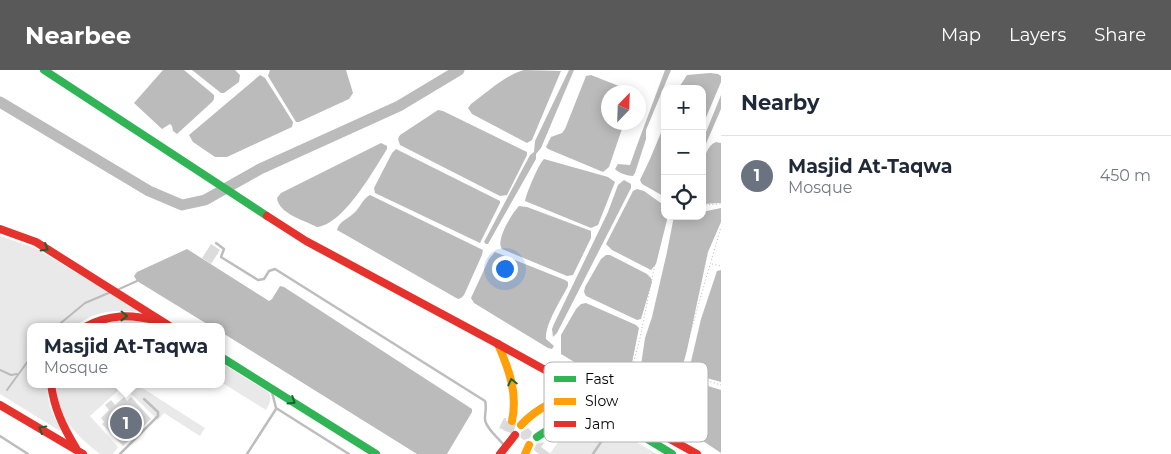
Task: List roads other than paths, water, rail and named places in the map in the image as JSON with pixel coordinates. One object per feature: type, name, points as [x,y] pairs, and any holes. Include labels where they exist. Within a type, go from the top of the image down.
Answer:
[{"type":"main road","points":[[44,70],[247,204],[323,250],[544,370]]},
{"type":"main road","points":[[0,229],[36,242],[165,323]]},
{"type":"main road","points":[[93,323],[106,317],[123,314],[160,323]]},
{"type":"main road","points":[[498,344],[512,379],[516,404],[512,421]]},
{"type":"main road","points":[[225,359],[376,454]]},
{"type":"main road","points":[[538,367],[544,373]]},
{"type":"main road","points":[[51,388],[57,416],[80,452]]},
{"type":"main road","points":[[0,405],[80,452]]},
{"type":"main road","points":[[522,425],[535,412],[544,408]]},
{"type":"main road","points":[[512,433],[499,454],[503,444],[512,433]]},
{"type":"main road","points":[[537,437],[544,433]]},
{"type":"main road","points":[[652,442],[672,454]]},
{"type":"main road","points":[[676,442],[697,454]]},
{"type":"main road","points":[[525,454],[529,445]]},
{"type":"lane","points":[[216,243],[224,249],[221,257],[258,280],[264,279],[269,271],[275,269],[485,401],[484,419],[503,444]]},
{"type":"lane","points":[[271,388],[276,408],[349,454]]},
{"type":"lane","points":[[120,454],[158,416],[158,412],[144,399]]},
{"type":"lane","points":[[247,454],[276,408]]},
{"type":"lane","points":[[0,436],[28,454]]},
{"type":"lane","points":[[593,454],[599,442]]},
{"type":"waterway","points":[[0,102],[149,191],[182,205],[205,200],[260,169],[399,106],[459,70]]},
{"type":"waterway","points":[[117,290],[137,281]]},
{"type":"waterway","points":[[61,323],[85,303],[111,292]]},
{"type":"waterway","points":[[7,390],[27,362]]},
{"type":"waterway","points":[[0,370],[11,375],[17,374]]},
{"type":"tunnel","points":[[508,432],[512,421]]},
{"type":"place","name":"Masjid At-Taqwa","points":[[126,423]]}]
